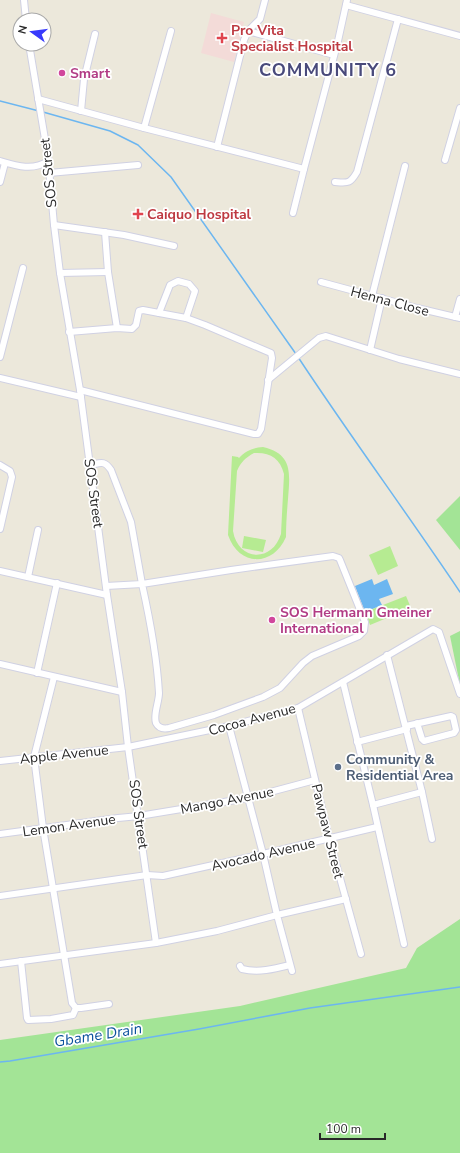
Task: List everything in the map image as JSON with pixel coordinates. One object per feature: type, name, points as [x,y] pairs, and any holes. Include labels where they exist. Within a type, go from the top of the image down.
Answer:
[{"type":"street","points":[[24,0],[25,12]]},
{"type":"street","points":[[217,147],[242,46],[248,31],[260,19],[265,0]]},
{"type":"street","points":[[293,213],[346,3],[460,36]]},
{"type":"street","points":[[335,182],[347,183],[352,180],[356,172],[398,19]]},
{"type":"street","points":[[144,128],[171,31]]},
{"type":"street","points":[[248,31],[334,55]]},
{"type":"street","points":[[81,111],[84,80],[96,34]]},
{"type":"street","name":"SOS Street","points":[[30,52],[48,161],[60,272],[69,332],[81,394],[107,596],[122,692],[128,747],[156,943]]},
{"type":"street","points":[[38,100],[304,169]]},
{"type":"street","points":[[445,160],[460,108]]},
{"type":"street","points":[[0,182],[3,162],[33,167],[41,166],[48,161]]},
{"type":"street","points":[[49,173],[138,165]]},
{"type":"street","points":[[372,296],[405,166]]},
{"type":"street","points":[[54,225],[124,235],[174,246]]},
{"type":"street","points":[[104,232],[108,272],[117,328]]},
{"type":"street","points":[[0,357],[23,268]]},
{"type":"street","points":[[60,272],[108,272]]},
{"type":"street","points":[[159,313],[170,285],[178,280],[190,284],[194,291],[186,318]]},
{"type":"street","name":"Henna Close","points":[[321,282],[458,318]]},
{"type":"street","points":[[370,350],[382,298]]},
{"type":"street","points":[[458,318],[460,299]]},
{"type":"street","points":[[0,378],[81,394],[254,434],[258,434],[261,430],[272,358],[269,351],[205,324],[186,318],[141,310],[139,311],[134,328],[132,329],[117,328],[69,332]]},
{"type":"street","points":[[268,380],[322,336],[328,336],[399,359],[460,374]]},
{"type":"street","points":[[90,465],[104,462],[106,463],[111,470],[131,522],[137,561],[142,584],[150,622],[159,695],[156,722],[159,727],[163,729],[169,728],[214,715],[263,697],[280,688],[303,663],[312,656],[359,636],[364,631],[365,626],[365,622],[337,556],[231,570],[142,584],[106,586]]},
{"type":"street","points":[[0,466],[10,471],[12,477],[0,528]]},
{"type":"street","points":[[28,577],[38,530]]},
{"type":"street","points":[[0,571],[107,596]]},
{"type":"street","points":[[37,673],[57,584]]},
{"type":"street","name":"Cocoa Avenue","points":[[128,747],[229,726],[298,708],[433,629],[439,632],[460,694]]},
{"type":"street","points":[[388,655],[422,792],[432,839]]},
{"type":"street","points":[[0,664],[122,692]]},
{"type":"street","points":[[54,677],[34,757],[43,828],[72,1004],[76,1008],[109,1004]]},
{"type":"street","points":[[342,682],[373,805],[404,944]]},
{"type":"street","name":"Pawpaw Street","points":[[298,708],[329,838],[361,954]]},
{"type":"street","points":[[357,742],[406,728],[417,723],[451,716],[453,717],[456,730],[454,733],[424,741],[417,723]]},
{"type":"street","points":[[229,726],[263,854],[276,915],[291,968],[250,971],[242,969],[240,966]]},
{"type":"street","name":"Apple Avenue","points":[[0,761],[128,747]]},
{"type":"street","name":"Mango Avenue","points":[[139,816],[248,798],[315,780]]},
{"type":"street","points":[[373,805],[422,792]]},
{"type":"street","name":"Lemon Avenue","points":[[0,834],[139,816]]},
{"type":"street","name":"Avocado Avenue","points":[[0,896],[147,875],[163,876],[377,827]]},
{"type":"street","points":[[0,964],[64,954],[156,943],[218,931],[276,915],[346,900]]},
{"type":"street","points":[[21,961],[28,1020],[52,1019],[73,1015],[76,1008]]},
{"type":"shaded area","name":"Pro Vita Specialist Hospital","points":[[211,13],[244,22],[234,62],[201,53]]},
{"type":"green space","points":[[263,447],[280,454],[288,466],[289,481],[286,537],[280,547],[273,554],[265,558],[256,559],[248,558],[240,553],[233,546],[228,535],[232,456],[239,458],[244,453],[252,449]],"holes":[[[254,453],[274,457],[280,464],[284,474],[281,534],[277,543],[270,550],[263,554],[256,555],[248,553],[241,548],[236,541],[233,531],[237,471],[246,459]]]},
{"type":"green space","points":[[460,496],[460,550],[436,520]]},
{"type":"green space","points":[[244,536],[266,540],[263,552],[242,548]]},
{"type":"green space","points":[[390,546],[398,566],[378,575],[369,555]]},
{"type":"green space","points":[[406,596],[411,608],[370,625],[365,612]]},
{"type":"green space","points":[[460,631],[460,685],[450,636]]},
{"type":"green space","points":[[460,919],[460,1153],[0,1153],[0,1040],[240,1006],[406,968],[417,948]]},
{"type":"water","points":[[372,579],[374,585],[387,579],[393,594],[379,599],[382,605],[365,612],[355,586]]},
{"type":"waterway","points":[[0,101],[39,111]]},
{"type":"waterway","points":[[43,112],[110,131],[138,145],[171,177],[296,354]]},
{"type":"waterway","points":[[298,357],[460,592]]},
{"type":"waterway","name":"Gbame Drain","points":[[0,1062],[199,1029],[310,1008],[460,987]]},
{"type":"place","name":"Pro Vita Specialist Hospital","points":[[222,38]]},
{"type":"place","name":"Smart","points":[[62,73]]},
{"type":"place","name":"Caiquo Hospital","points":[[138,214]]},
{"type":"place","name":"SOS Hermann Gmeiner International","points":[[272,620]]},
{"type":"place","name":"Community & Residential Area","points":[[338,767]]},
{"type":"district","name":"COMMUNITY 6","points":[[328,70]]}]
